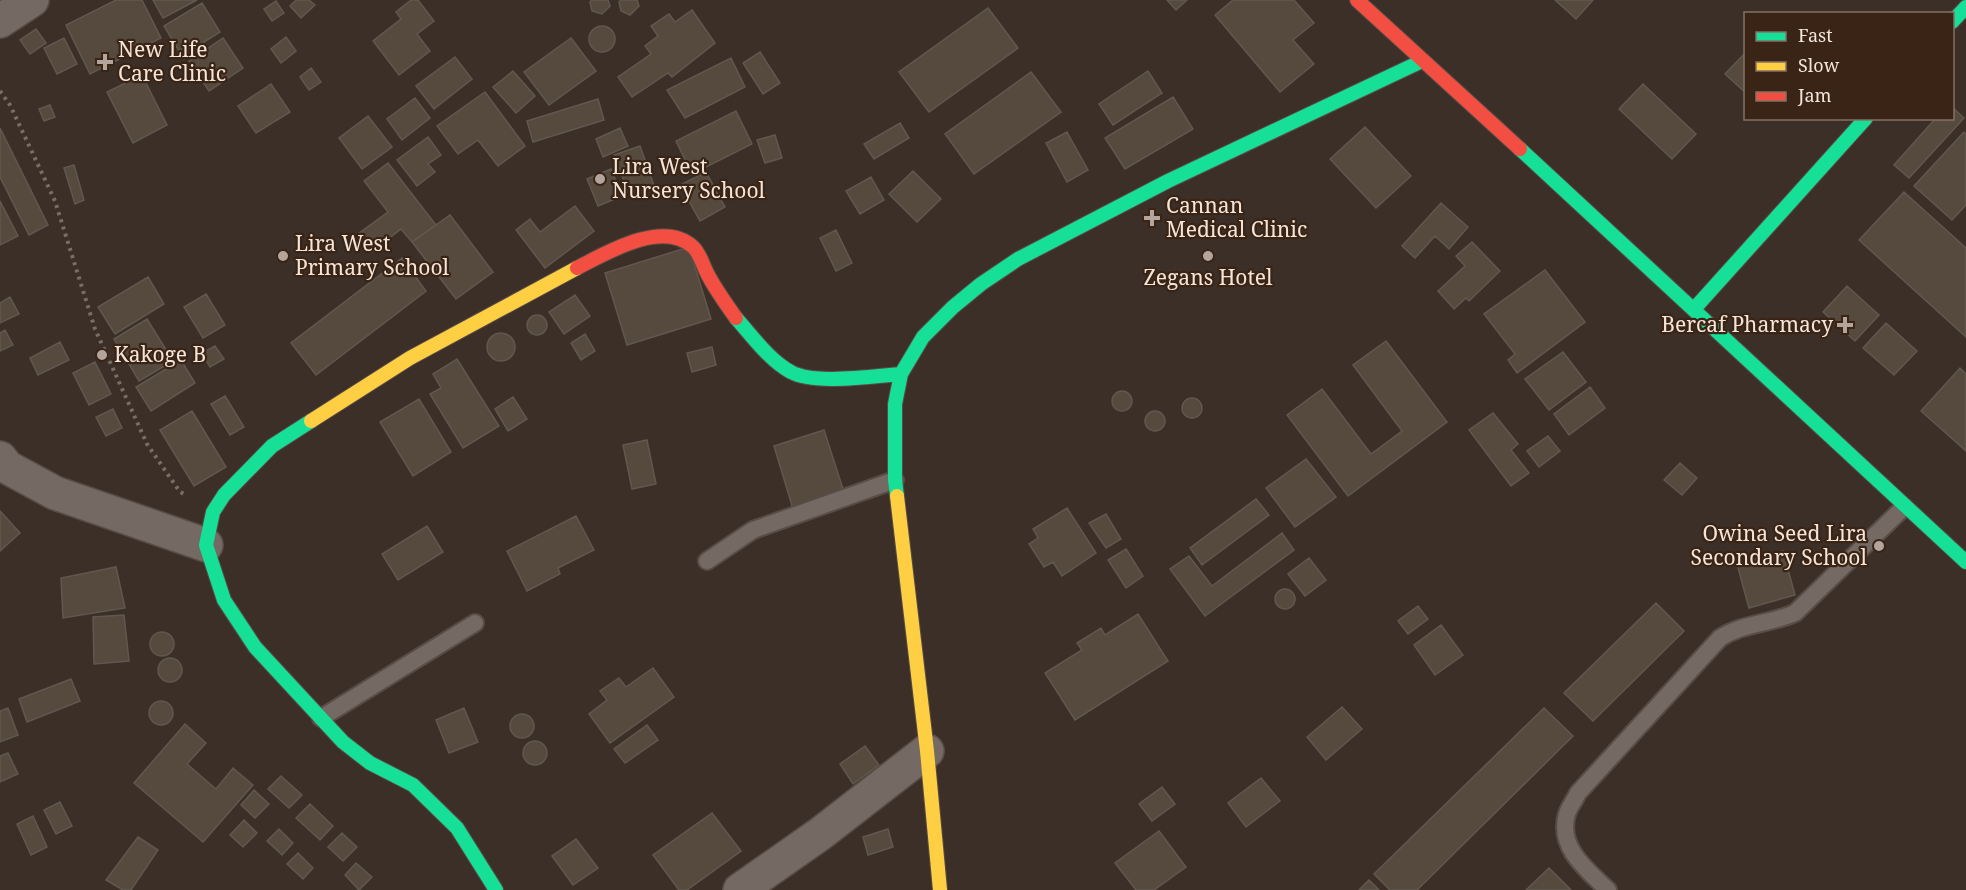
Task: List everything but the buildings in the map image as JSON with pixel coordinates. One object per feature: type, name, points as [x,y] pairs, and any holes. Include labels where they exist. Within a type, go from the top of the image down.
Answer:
[{"type":"street","points":[[0,21],[32,0]]},
{"type":"street","points":[[1357,0],[1966,562]]},
{"type":"street","points":[[1954,21],[1966,7]]},
{"type":"street","points":[[940,890],[927,751],[895,480],[896,404],[901,374],[923,337],[953,307],[981,284],[1018,259],[1168,181],[1422,61]]},
{"type":"street","points":[[1694,309],[1864,120]]},
{"type":"street","points":[[496,890],[457,828],[413,785],[370,764],[344,742],[255,647],[224,600],[206,545],[213,512],[224,495],[272,446],[410,358],[613,249],[646,238],[662,236],[675,238],[695,248],[708,276],[736,318],[772,357],[792,373],[823,379],[901,374]]},
{"type":"street","points":[[0,458],[7,467],[55,493],[206,545]]},
{"type":"street","points":[[740,890],[820,834],[927,751]]},
{"type":"lane","points":[[707,561],[753,530],[895,480]]},
{"type":"lane","points":[[1608,890],[1582,866],[1570,851],[1566,833],[1567,815],[1578,793],[1720,638],[1731,631],[1784,618],[1795,613],[1904,507]]},
{"type":"lane","points":[[321,718],[475,623]]},
{"type":"path","points":[[0,91],[10,105],[55,201],[95,329],[147,444],[180,492],[213,512]]},
{"type":"traffic: fast","points":[[1954,20],[1966,7]]},
{"type":"traffic: fast","points":[[897,496],[895,404],[901,374],[923,337],[953,307],[981,284],[1018,259],[1168,181],[1422,61]]},
{"type":"traffic: fast","points":[[1694,309],[1864,120]]},
{"type":"traffic: fast","points":[[1520,149],[1966,562]]},
{"type":"traffic: fast","points":[[736,318],[776,361],[801,376],[844,379],[901,374]]},
{"type":"traffic: fast","points":[[311,421],[272,446],[224,495],[213,512],[206,545],[224,600],[255,647],[343,742],[370,763],[413,785],[457,828],[496,890]]},
{"type":"traffic: slow","points":[[311,421],[410,358],[577,268]]},
{"type":"traffic: slow","points":[[897,496],[927,751],[940,890]]},
{"type":"traffic: jam","points":[[1357,0],[1520,149]]},
{"type":"traffic: jam","points":[[577,268],[635,241],[666,236],[681,239],[693,247],[700,256],[714,286],[736,318]]},
{"type":"place","name":"New Life Care Clinic","points":[[105,62]]},
{"type":"place","name":"Lira West Nursery School","points":[[600,179]]},
{"type":"place","name":"Cannan Medical Clinic","points":[[1152,218]]},
{"type":"place","name":"Lira West Primary School","points":[[283,256]]},
{"type":"place","name":"Zegans Hotel","points":[[1208,256]]},
{"type":"place","name":"Bercaf Pharmacy","points":[[1845,325]]},
{"type":"place","name":"Kakoge B","points":[[102,355]]},
{"type":"place","name":"Owina Seed Lira Secondary School","points":[[1879,546]]}]
